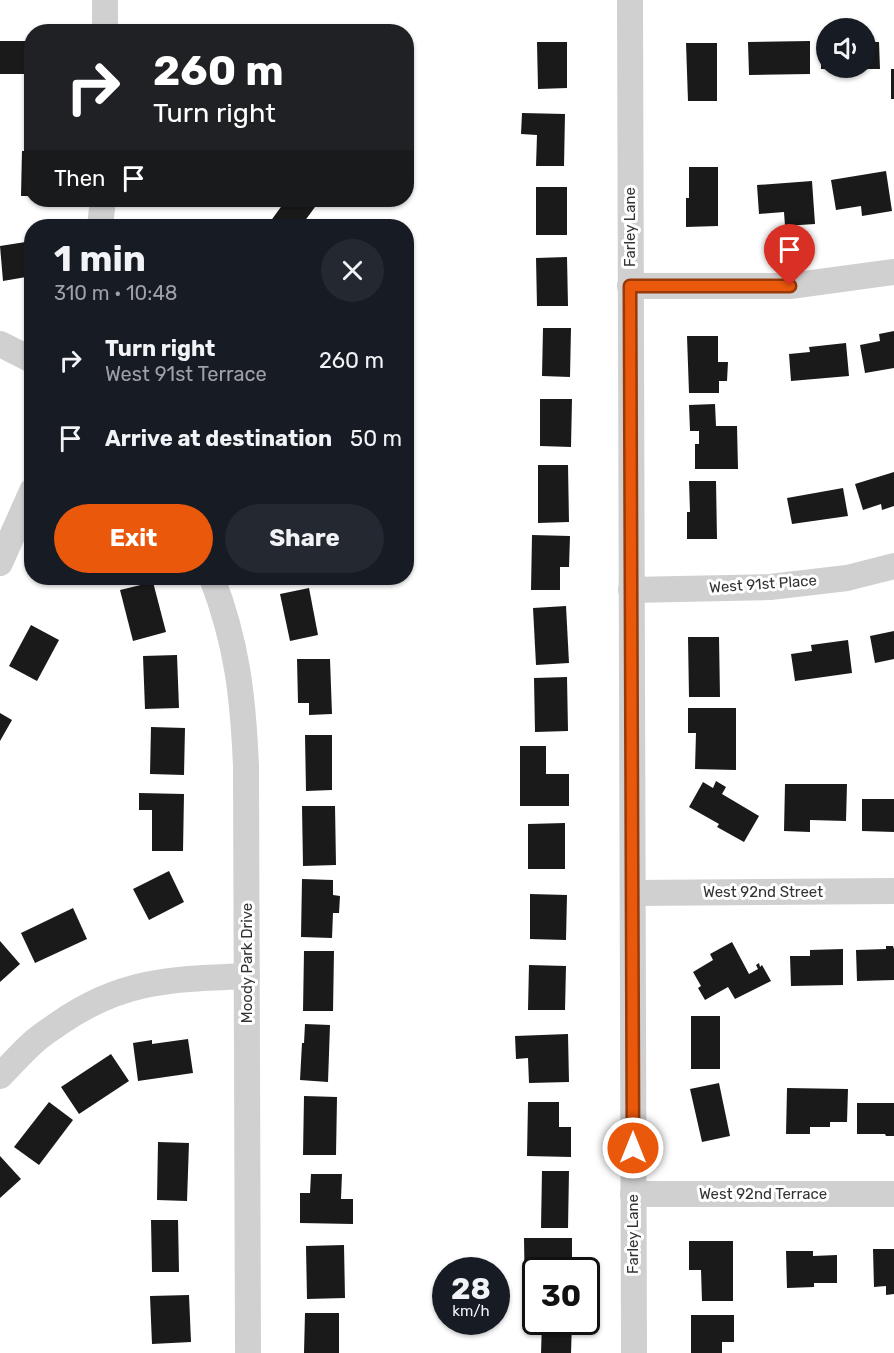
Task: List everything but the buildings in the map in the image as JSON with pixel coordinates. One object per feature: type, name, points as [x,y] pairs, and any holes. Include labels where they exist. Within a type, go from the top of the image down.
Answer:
[{"type":"street","points":[[105,0],[105,24]]},
{"type":"street","name":"Farley Lane","points":[[630,0],[634,1353]]},
{"type":"street","points":[[630,286],[790,286],[894,272]]},
{"type":"street","points":[[0,344],[24,356]]},
{"type":"street","points":[[0,563],[24,509]]},
{"type":"street","name":"West 91st Place","points":[[631,590],[770,587],[847,578],[894,566]]},
{"type":"street","name":"Moody Park Drive","points":[[215,585],[226,614],[238,665],[244,714],[248,1353]]},
{"type":"street","name":"West 92nd Street","points":[[633,893],[894,891]]},
{"type":"street","points":[[0,1076],[37,1039],[83,1007],[117,992],[178,979],[247,976]]},
{"type":"street","name":"West 92nd Terrace","points":[[633,1194],[894,1194]]},
{"type":"route","points":[[633,1148],[630,286],[790,286]]}]
